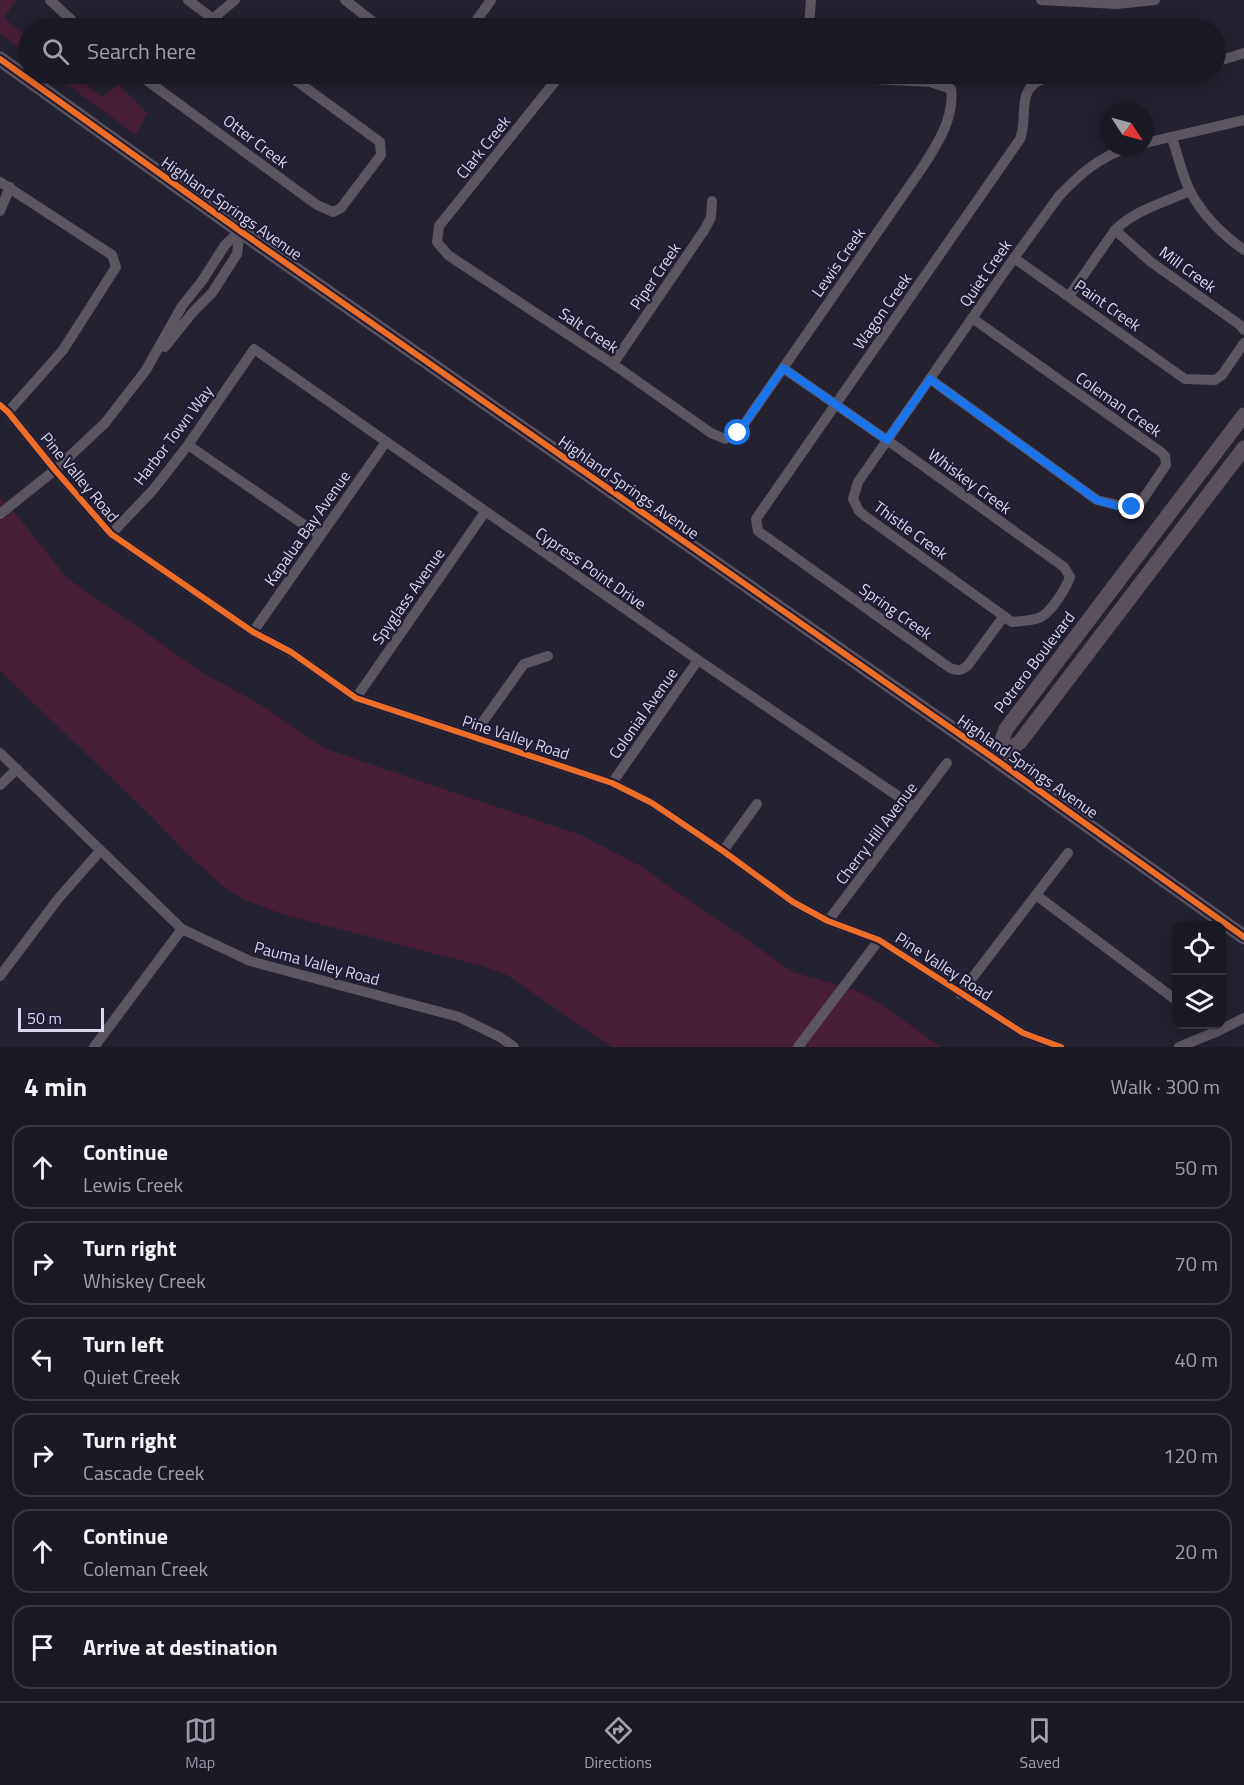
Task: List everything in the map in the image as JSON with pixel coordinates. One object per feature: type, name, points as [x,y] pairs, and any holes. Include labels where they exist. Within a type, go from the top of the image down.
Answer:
[{"type":"street","points":[[50,0],[69,18]]},
{"type":"street","points":[[188,0],[211,18]]},
{"type":"street","points":[[213,18],[235,0]]},
{"type":"street","points":[[345,0],[368,18]]},
{"type":"street","points":[[478,18],[491,0]]},
{"type":"street","points":[[810,18],[811,0]]},
{"type":"street","points":[[1041,0],[1117,4],[1155,0]]},
{"type":"street","points":[[1226,59],[1244,53]]},
{"type":"street","name":"Highland Springs Avenue","points":[[0,59],[18,72]]},
{"type":"street","name":"Highland Springs Avenue","points":[[35,84],[240,231],[995,759],[1244,937]]},
{"type":"street","name":"Otter Creek","points":[[155,84],[317,205],[333,212],[341,208],[381,155],[380,142],[301,84]]},
{"type":"street","name":"Clark Creek","points":[[437,242],[439,226],[553,84]]},
{"type":"street","name":"Lewis Creek","points":[[725,439],[738,433],[937,144],[953,102],[951,89],[936,84]]},
{"type":"street","name":"Wagon Creek","points":[[758,531],[756,519],[759,513],[1020,140],[1024,127],[1024,104],[1028,89],[1032,84]]},
{"type":"street","points":[[1154,141],[1244,120]]},
{"type":"street","points":[[1172,138],[1190,191],[1209,218],[1233,242],[1244,249]]},
{"type":"street","name":"Quiet Creek","points":[[887,440],[1059,196],[1080,174],[1096,161],[1108,156]]},
{"type":"street","points":[[0,182],[112,255],[116,267],[63,350],[4,408]]},
{"type":"street","points":[[0,211],[10,188]]},
{"type":"street","points":[[1069,296],[1122,223],[1142,211],[1190,191]]},
{"type":"street","name":"Piper Creek","points":[[613,364],[705,229],[711,216],[712,201]]},
{"type":"street","name":"Mill Creek","points":[[1115,230],[1151,262],[1244,330]]},
{"type":"street","points":[[146,370],[192,291],[225,244],[240,231]]},
{"type":"street","points":[[0,514],[55,470],[105,423],[193,312],[212,293],[237,254],[240,231]]},
{"type":"street","name":"Salt Creek","points":[[437,242],[448,255],[613,364],[711,433],[725,439]]},
{"type":"street","name":"Paint Creek","points":[[1014,258],[1185,379],[1215,380],[1222,375],[1244,343]]},
{"type":"street","points":[[192,291],[205,300]]},
{"type":"street","name":"Coleman Creek","points":[[930,379],[1097,500],[1126,507],[1139,505],[1166,465],[1165,456],[972,318]]},
{"type":"street","name":"Cypress Point Drive","points":[[254,349],[698,660],[914,807]]},
{"type":"street","name":"Harbor Town Way","points":[[111,534],[153,490],[188,446],[254,349]]},
{"type":"street","name":"Whiskey Creek","points":[[783,368],[1068,571],[1070,577],[1067,584],[1046,614],[1040,617],[1008,619]]},
{"type":"street","name":"Pine Valley Road","points":[[4,408],[111,534],[253,632],[291,652],[356,698],[612,783],[652,803],[793,902],[828,921],[879,940],[1023,1033],[1061,1047]]},
{"type":"street","name":"Potrero Boulevard","points":[[995,759],[1006,729],[1244,415]]},
{"type":"street","name":"Thistle Creek","points":[[887,440],[854,490],[853,499],[859,511],[1008,619]]},
{"type":"street","name":"Kapalua Bay Avenue","points":[[253,632],[386,442]]},
{"type":"street","points":[[188,446],[320,535]]},
{"type":"street","points":[[995,759],[1020,742],[1244,448]]},
{"type":"street","name":"Spyglass Avenue","points":[[356,698],[485,512]]},
{"type":"street","name":"Spring Creek","points":[[758,531],[950,668],[958,671],[968,665],[1008,619]]},
{"type":"street","points":[[472,737],[524,664],[548,656]]},
{"type":"street","name":"Colonial Avenue","points":[[612,783],[698,660]]},
{"type":"street","name":"Pauma Valley Road","points":[[0,753],[182,929],[250,962],[459,1017],[500,1037],[514,1047]]},
{"type":"street","name":"Cherry Hill Avenue","points":[[828,921],[947,763]]},
{"type":"street","points":[[0,785],[17,769]]},
{"type":"street","points":[[723,851],[757,804]]},
{"type":"street","points":[[0,976],[58,899],[100,851]]},
{"type":"street","points":[[960,994],[1068,853]]},
{"type":"street","points":[[1036,895],[1172,997]]},
{"type":"street","points":[[98,1046],[182,929]]},
{"type":"street","points":[[798,1047],[879,940]]},
{"type":"street","points":[[1226,1024],[1244,1018]]},
{"type":"street","points":[[1179,1047],[1211,1029]]},
{"type":"shaded area","points":[[0,0],[16,0],[4,18],[18,30],[18,48],[0,34]]},
{"type":"shaded area","points":[[67,84],[84,84],[102,97],[118,84],[147,113],[136,135]]},
{"type":"shaded area","points":[[0,498],[20,519],[67,578],[205,674],[263,706],[323,748],[583,836],[640,866],[793,972],[855,990],[879,1003],[941,1047],[612,1047],[507,975],[482,966],[285,915],[245,900],[223,886],[182,849],[151,816],[0,671]]},
{"type":"cycle path","points":[[0,59],[18,72]]},
{"type":"cycle path","points":[[35,84],[240,231],[995,759],[1244,937]]},
{"type":"cycle path","points":[[0,405],[111,534],[253,632],[291,652],[356,698],[612,783],[652,803],[793,902],[828,921],[879,940],[1023,1033],[1061,1047]]},
{"type":"route","points":[[738,433],[783,368],[887,440],[930,379],[1097,500],[1117,506],[1132,507]]}]
